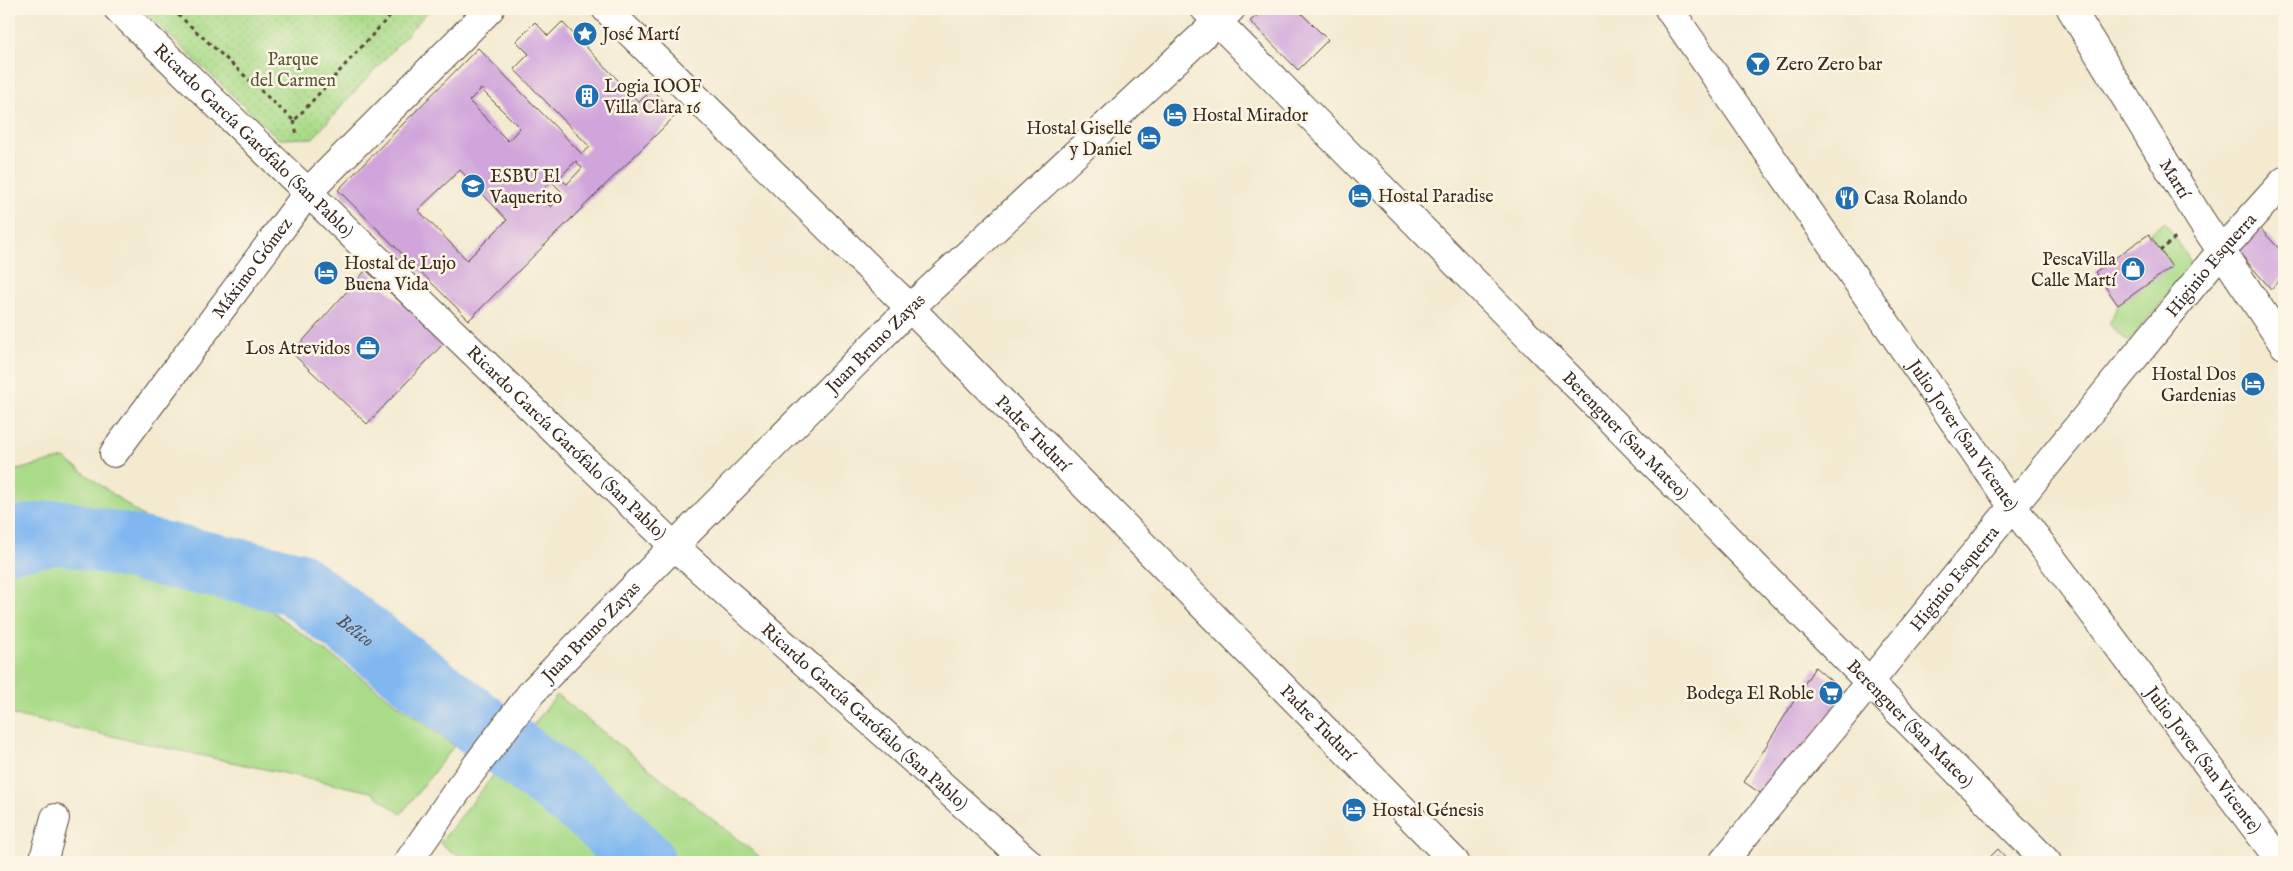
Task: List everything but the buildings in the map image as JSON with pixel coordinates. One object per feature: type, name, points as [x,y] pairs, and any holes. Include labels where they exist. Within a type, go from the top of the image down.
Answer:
[{"type":"street","name":"Ricardo García Garófalo (San Pablo)","points":[[118,9],[674,546],[1028,862]]},
{"type":"street","name":"Máximo Gómez","points":[[114,453],[309,192],[490,9]]},
{"type":"street","name":"Padre Tudurí","points":[[606,9],[910,308],[1455,862]]},
{"type":"street","name":"Julio Jover (San Vicente)","points":[[1669,9],[2012,507],[2272,850]]},
{"type":"street","name":"Martí","points":[[2071,9],[2221,251],[2284,345]]},
{"type":"street","name":"Juan Bruno Zayas","points":[[408,862],[460,787],[532,692],[910,308],[1218,13]]},
{"type":"street","name":"Berenguer (San Mateo)","points":[[1218,13],[1869,683],[2047,862]]},
{"type":"street","name":"Higinio Esquerra","points":[[1723,862],[2221,251],[2284,181]]},
{"type":"street","points":[[43,862],[56,818]]},
{"type":"path","points":[[172,9],[294,121],[396,9]]},
{"type":"green space","name":"Parque del Carmen","points":[[141,9],[430,9],[313,138],[279,139]]},
{"type":"green space","points":[[2165,222],[2193,265],[2128,342],[2109,324],[2149,234]]},
{"type":"green space","points":[[64,458],[454,746],[401,814],[371,792],[9,714],[9,472]]},
{"type":"green space","points":[[557,695],[766,862],[465,862],[440,843]]},
{"type":"waterway","name":"Bélico","points":[[9,540],[60,532],[295,583],[599,816],[643,862]]},
{"type":"place","name":"José Martí","points":[[585,34]]},
{"type":"place","name":"Zero Zero bar","points":[[1758,64]]},
{"type":"place","name":"Logia IOOF Villa Clara 16","points":[[587,96]]},
{"type":"place","name":"Hostal Mirador","points":[[1175,115]]},
{"type":"place","name":"Hostal Giselle y Daniel","points":[[1149,138]]},
{"type":"place","name":"ESBU El Vaquerito","points":[[473,186]]},
{"type":"place","name":"Hostal Paradise","points":[[1360,196]]},
{"type":"place","name":"Casa Rolando","points":[[1847,198]]},
{"type":"place","name":"PescaVilla Calle Martí","points":[[2133,269]]},
{"type":"place","name":"Hostal de Lujo Buena Vida","points":[[326,273]]},
{"type":"place","name":"Los Atrevidos","points":[[368,348]]},
{"type":"place","name":"Hostal Dos Gardenias","points":[[2253,384]]},
{"type":"place","name":"Bodega El Roble","points":[[1831,693]]},
{"type":"place","name":"Hostal Génesis","points":[[1354,810]]}]
